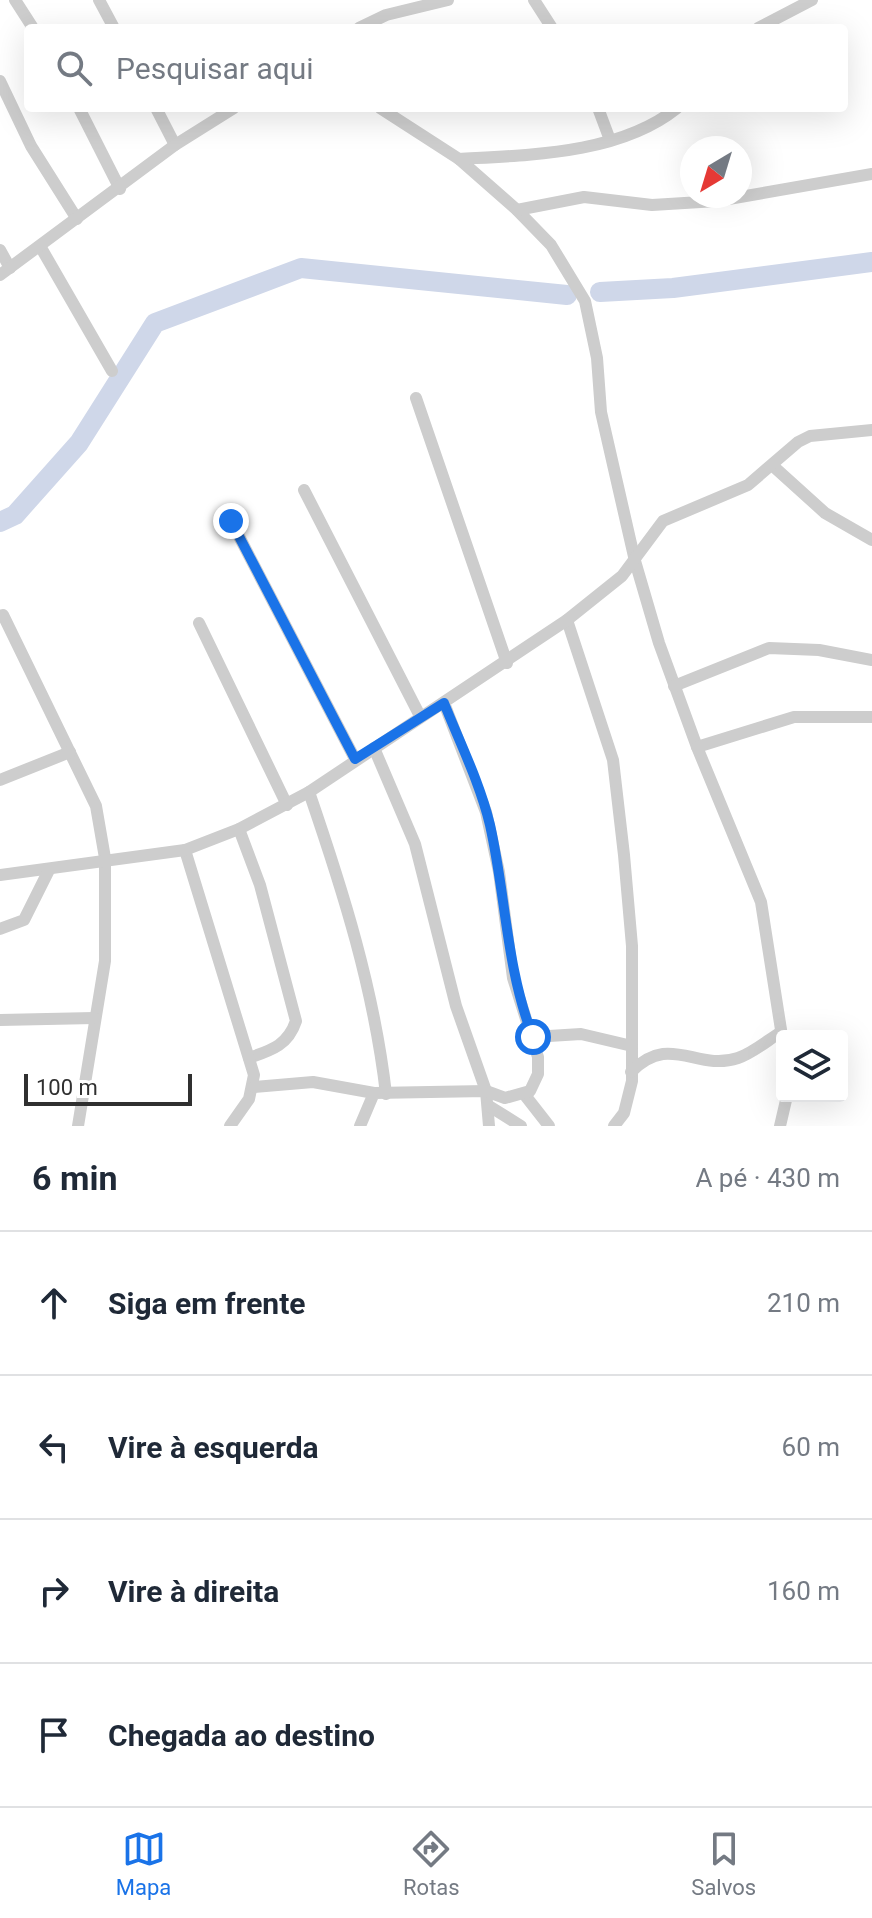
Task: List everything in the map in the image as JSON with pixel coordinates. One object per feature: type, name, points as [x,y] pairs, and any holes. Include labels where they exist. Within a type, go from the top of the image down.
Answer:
[{"type":"street","points":[[15,0],[30,24]]},
{"type":"street","points":[[99,0],[112,24]]},
{"type":"street","points":[[367,24],[420,3],[448,0]]},
{"type":"street","points":[[534,0],[549,24]]},
{"type":"street","points":[[766,24],[812,0]]},
{"type":"street","points":[[0,81],[31,146],[77,219]]},
{"type":"street","points":[[81,112],[120,189]]},
{"type":"street","points":[[158,112],[175,145]]},
{"type":"street","points":[[0,250],[5,271],[120,189],[175,145],[228,112]]},
{"type":"street","points":[[386,112],[459,159],[517,210],[551,245],[585,301],[597,358],[601,412],[635,561],[674,686],[761,902],[781,1030]]},
{"type":"street","points":[[600,112],[610,140]]},
{"type":"street","points":[[459,159],[610,140],[654,124],[671,112]]},
{"type":"street","points":[[517,210],[584,197],[652,205],[717,201],[872,174]]},
{"type":"street","points":[[40,246],[112,371]]},
{"type":"street","points":[[416,398],[507,663]]},
{"type":"street","points":[[0,875],[49,870],[105,858],[185,850],[239,829],[287,805],[420,716],[507,663],[567,620],[635,561],[663,521],[683,509],[727,496],[773,466],[798,442],[810,436],[872,430]]},
{"type":"street","points":[[773,466],[825,513],[872,540]]},
{"type":"street","points":[[304,490],[420,716]]},
{"type":"street","points":[[231,521],[355,759]]},
{"type":"street","points":[[3,615],[96,806],[105,858],[105,961],[94,1018],[89,1075],[78,1126]]},
{"type":"street","points":[[567,620],[616,775],[632,946],[631,1092],[614,1126]]},
{"type":"street","points":[[199,623],[287,805]]},
{"type":"street","points":[[674,686],[769,648],[819,650],[872,660]]},
{"type":"street","points":[[254,1087],[313,1082],[380,1093],[486,1091],[505,1098],[530,1091],[538,1074],[533,1037],[513,978],[499,872],[486,812],[444,703]]},
{"type":"street","points":[[697,747],[794,717],[872,717]]},
{"type":"street","points":[[374,748],[411,832],[456,1006],[486,1091],[489,1126]]},
{"type":"street","points":[[0,780],[70,752]]},
{"type":"street","points":[[309,792],[378,1023],[380,1093],[360,1126]]},
{"type":"street","points":[[239,829],[260,885],[296,1021],[291,1036],[277,1048],[249,1058]]},
{"type":"street","points":[[185,850],[249,1058],[254,1087],[230,1126]]},
{"type":"street","points":[[0,929],[24,920],[49,870]]},
{"type":"street","points":[[0,1020],[94,1018]]},
{"type":"street","points":[[533,1037],[581,1034],[632,1046]]},
{"type":"street","points":[[631,1072],[645,1058],[656,1053],[720,1061],[738,1058],[776,1037]]},
{"type":"street","points":[[524,1094],[549,1126]]},
{"type":"street","points":[[780,1126],[786,1102]]},
{"type":"street","points":[[489,1106],[521,1126]]},
{"type":"waterway","points":[[600,292],[673,288],[872,262]]},
{"type":"waterway","points":[[0,522],[15,515],[79,443],[155,323],[301,268],[567,295]]},
{"type":"route","points":[[231,521],[355,759],[444,703],[483,800],[499,872],[513,978],[533,1037]]}]
